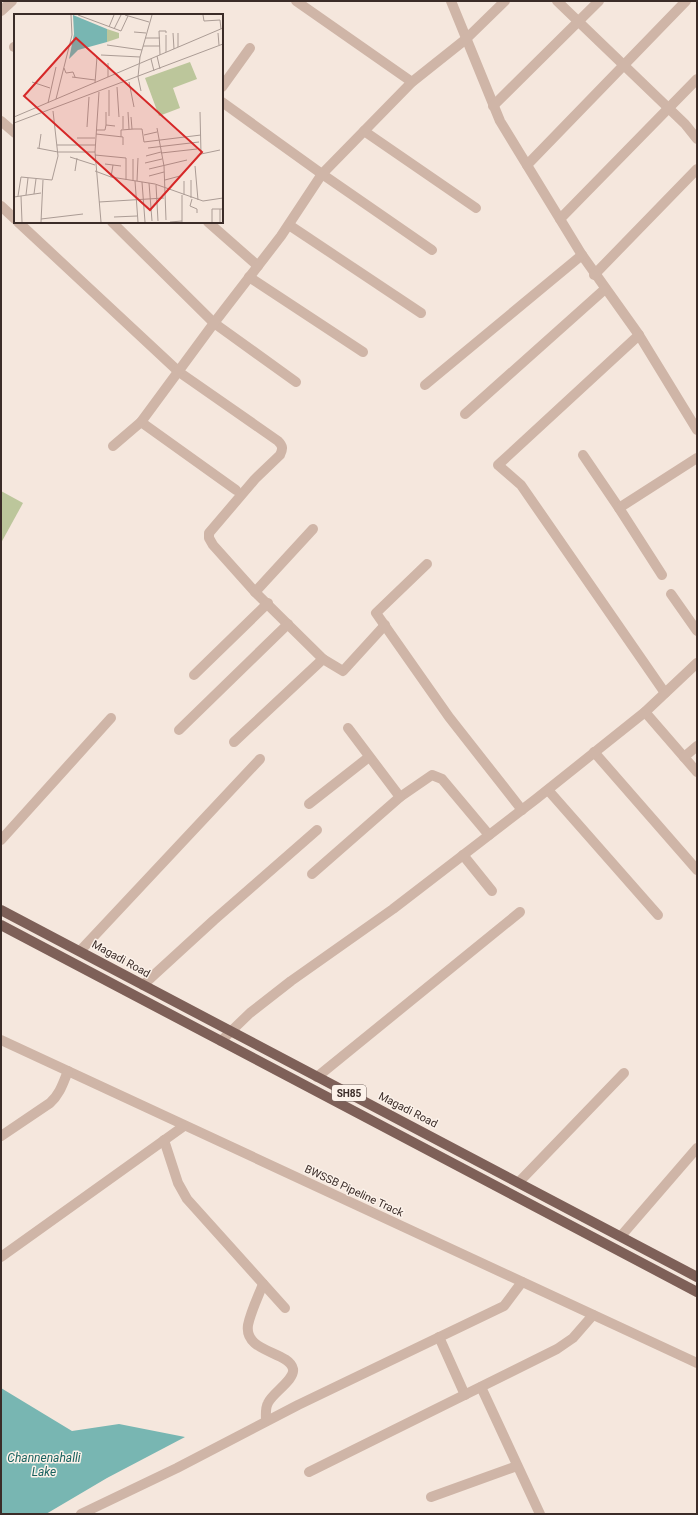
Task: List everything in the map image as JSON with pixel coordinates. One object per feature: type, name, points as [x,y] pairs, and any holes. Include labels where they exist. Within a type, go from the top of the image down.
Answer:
[{"type":"main road","name":"Magadi Road","points":[[1,910],[697,1277]]},
{"type":"main road","name":"SH85","points":[[1,925],[697,1292]]},
{"type":"street","points":[[1,11],[12,1]]},
{"type":"street","points":[[296,1],[412,82]]},
{"type":"street","points":[[451,1],[500,121],[594,275],[638,335],[697,430]]},
{"type":"street","points":[[113,446],[141,422],[289,225],[322,174],[412,82],[466,39],[505,1]]},
{"type":"street","points":[[557,1],[669,108],[697,139]]},
{"type":"street","points":[[493,106],[599,1]]},
{"type":"street","points":[[527,165],[686,1]]},
{"type":"street","points":[[223,85],[250,48]]},
{"type":"street","points":[[560,219],[697,79]]},
{"type":"street","points":[[223,103],[322,174],[432,250]]},
{"type":"street","points":[[1,121],[14,132]]},
{"type":"street","points":[[364,131],[476,208]]},
{"type":"street","points":[[594,275],[697,169]]},
{"type":"street","points":[[1,206],[14,218]]},
{"type":"street","points":[[19,223],[178,372],[278,441],[282,446],[283,450],[280,455],[255,479],[209,533],[209,538],[213,545],[255,592],[268,603],[323,659],[344,671],[385,625]]},
{"type":"street","points":[[113,223],[214,323],[296,382]]},
{"type":"street","points":[[209,223],[258,266]]},
{"type":"street","points":[[289,225],[421,313]]},
{"type":"street","points":[[424,385],[582,256]]},
{"type":"street","points":[[249,277],[364,352]]},
{"type":"street","points":[[465,414],[605,289]]},
{"type":"street","points":[[638,335],[498,465],[521,485],[665,693]]},
{"type":"street","points":[[141,422],[236,490]]},
{"type":"street","points":[[583,456],[619,508],[662,575]]},
{"type":"street","points":[[619,508],[697,458]]},
{"type":"street","points":[[255,592],[313,529]]},
{"type":"street","points":[[427,564],[376,613],[449,717],[522,810]]},
{"type":"street","points":[[671,594],[697,631]]},
{"type":"street","points":[[194,676],[268,603]]},
{"type":"street","points":[[179,730],[288,624]]},
{"type":"street","points":[[234,742],[323,659]]},
{"type":"street","points":[[221,1041],[230,1031],[291,980],[393,909],[548,790],[645,712],[697,663]]},
{"type":"street","points":[[645,712],[697,772]]},
{"type":"street","points":[[1,840],[111,718]]},
{"type":"street","points":[[348,728],[400,798]]},
{"type":"street","points":[[684,757],[697,746]]},
{"type":"street","points":[[594,752],[697,870]]},
{"type":"street","points":[[310,804],[369,757]]},
{"type":"street","points":[[80,951],[260,759]]},
{"type":"street","points":[[312,874],[400,798],[432,775],[442,779],[489,836]]},
{"type":"street","points":[[548,790],[658,915]]},
{"type":"street","points":[[143,985],[214,920],[317,830]]},
{"type":"street","points":[[463,855],[492,891]]},
{"type":"street","points":[[317,1077],[520,912]]},
{"type":"street","name":"BWSSB Pipeline Track","points":[[1,1040],[697,1363]]},
{"type":"street","points":[[1,1136],[56,1098],[68,1071]]},
{"type":"street","points":[[519,1182],[624,1073]]},
{"type":"street","points":[[1,1257],[184,1126]]},
{"type":"street","points":[[164,1140],[178,1183],[187,1199],[286,1308]]},
{"type":"street","points":[[621,1236],[697,1148]]},
{"type":"street","points":[[81,1514],[177,1468],[305,1401],[504,1306],[522,1282]]},
{"type":"street","points":[[263,1284],[248,1326],[251,1340],[289,1362],[293,1369],[293,1374],[272,1396],[267,1404],[266,1421]]},
{"type":"street","points":[[309,1472],[566,1344],[593,1315]]},
{"type":"street","points":[[439,1337],[465,1395]]},
{"type":"street","points":[[481,1387],[540,1514]]},
{"type":"street","points":[[431,1497],[518,1466]]},
{"type":"green space","points":[[1,491],[23,503],[1,543]]},
{"type":"water","name":"Channenahalli Lake","points":[[1,1388],[72,1431],[119,1424],[185,1437],[107,1478],[46,1514],[1,1514]]}]
